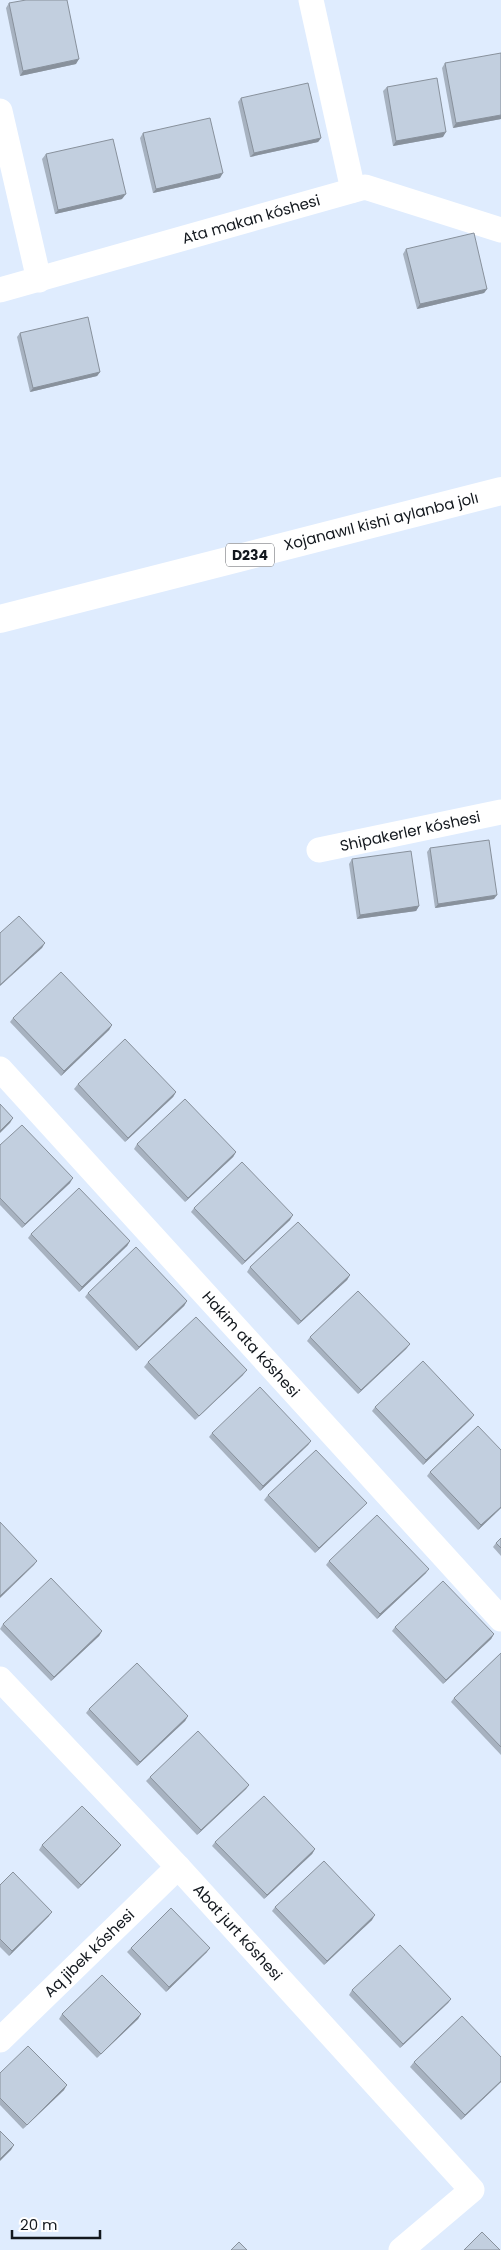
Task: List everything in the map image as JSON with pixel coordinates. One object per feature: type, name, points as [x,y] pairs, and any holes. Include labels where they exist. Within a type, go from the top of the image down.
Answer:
[{"type":"main road","name":"Xojanawıl kishi aylanba jolı","points":[[0,618],[501,491]]},
{"type":"street","points":[[312,0],[353,190]]},
{"type":"street","points":[[0,111],[39,280]]},
{"type":"street","name":"Ata makan kóshesi","points":[[0,290],[365,187],[501,230]]},
{"type":"street","name":"Shipakerler kóshesi","points":[[319,850],[501,812]]},
{"type":"street","name":"Hakim ata kóshesi","points":[[0,1069],[501,1619]]},
{"type":"street","name":"Abat jurt kóshesi","points":[[0,1679],[178,1867],[472,2190],[401,2250]]},
{"type":"street","name":"Aq jibek kóshesi","points":[[0,2040],[178,1867]]},
{"type":"building","points":[[26,0],[67,0],[79,59],[23,71],[9,3]]},
{"type":"building","points":[[501,53],[501,115],[456,123],[445,63]]},
{"type":"building","points":[[437,78],[446,132],[396,141],[387,87]]},
{"type":"building","points":[[308,83],[321,138],[254,153],[241,98]]},
{"type":"building","points":[[210,118],[223,173],[156,189],[143,133]]},
{"type":"building","points":[[113,139],[126,194],[58,210],[46,154]]},
{"type":"building","points":[[474,233],[487,289],[420,304],[406,249]]},
{"type":"building","points":[[88,317],[100,372],[33,388],[20,333]]},
{"type":"building","points":[[489,840],[497,895],[438,904],[430,848]]},
{"type":"building","points":[[411,851],[419,906],[360,915],[352,859]]},
{"type":"building","points":[[19,916],[45,943],[0,985],[0,933]]},
{"type":"building","points":[[61,972],[112,1025],[64,1071],[13,1018]]},
{"type":"building","points":[[125,1039],[176,1092],[128,1138],[78,1084]]},
{"type":"building","points":[[185,1099],[236,1152],[188,1198],[137,1144]]},
{"type":"building","points":[[0,1104],[13,1118],[0,1131]]},
{"type":"building","points":[[22,1125],[73,1178],[25,1224],[0,1198],[0,1145]]},
{"type":"building","points":[[242,1162],[293,1215],[245,1261],[194,1208]]},
{"type":"building","points":[[79,1188],[130,1241],[82,1287],[31,1234]]},
{"type":"building","points":[[298,1222],[350,1275],[301,1321],[250,1267]]},
{"type":"building","points":[[136,1247],[187,1301],[139,1347],[88,1293]]},
{"type":"building","points":[[358,1291],[410,1344],[361,1390],[310,1337]]},
{"type":"building","points":[[196,1317],[247,1370],[199,1416],[148,1362]]},
{"type":"building","points":[[423,1361],[474,1415],[426,1460],[375,1407]]},
{"type":"building","points":[[260,1387],[311,1441],[263,1486],[212,1433]]},
{"type":"building","points":[[478,1426],[501,1450],[501,1507],[481,1525],[430,1472]]},
{"type":"building","points":[[316,1450],[367,1503],[319,1548],[268,1495]]},
{"type":"building","points":[[377,1515],[429,1569],[380,1614],[329,1561]]},
{"type":"building","points":[[0,1522],[37,1561],[0,1596]]},
{"type":"building","points":[[501,1538],[501,1548],[496,1543]]},
{"type":"building","points":[[51,1578],[102,1631],[54,1677],[3,1624]]},
{"type":"building","points":[[443,1581],[494,1634],[446,1680],[395,1627]]},
{"type":"building","points":[[501,1653],[501,1747],[454,1698]]},
{"type":"building","points":[[137,1663],[188,1716],[140,1762],[89,1709]]},
{"type":"building","points":[[198,1731],[249,1785],[201,1830],[150,1777]]},
{"type":"building","points":[[264,1796],[315,1849],[267,1895],[215,1842]]},
{"type":"building","points":[[82,1806],[121,1845],[81,1885],[42,1845]]},
{"type":"building","points":[[324,1861],[375,1915],[327,1961],[275,1907]]},
{"type":"building","points":[[13,1872],[52,1912],[12,1951],[0,1939],[0,1885]]},
{"type":"building","points":[[171,1908],[210,1948],[169,1987],[131,1948]]},
{"type":"building","points":[[400,1945],[451,1999],[403,2044],[352,1990]]},
{"type":"building","points":[[102,1975],[141,2014],[101,2054],[62,2014]]},
{"type":"building","points":[[462,2016],[501,2057],[501,2081],[465,2115],[414,2062]]},
{"type":"building","points":[[28,2046],[67,2085],[27,2125],[0,2098],[0,2073]]},
{"type":"building","points":[[0,2131],[14,2145],[0,2159]]},
{"type":"building","points":[[482,2232],[500,2250],[464,2250]]},
{"type":"building","points":[[239,2242],[247,2250],[231,2250]]}]
